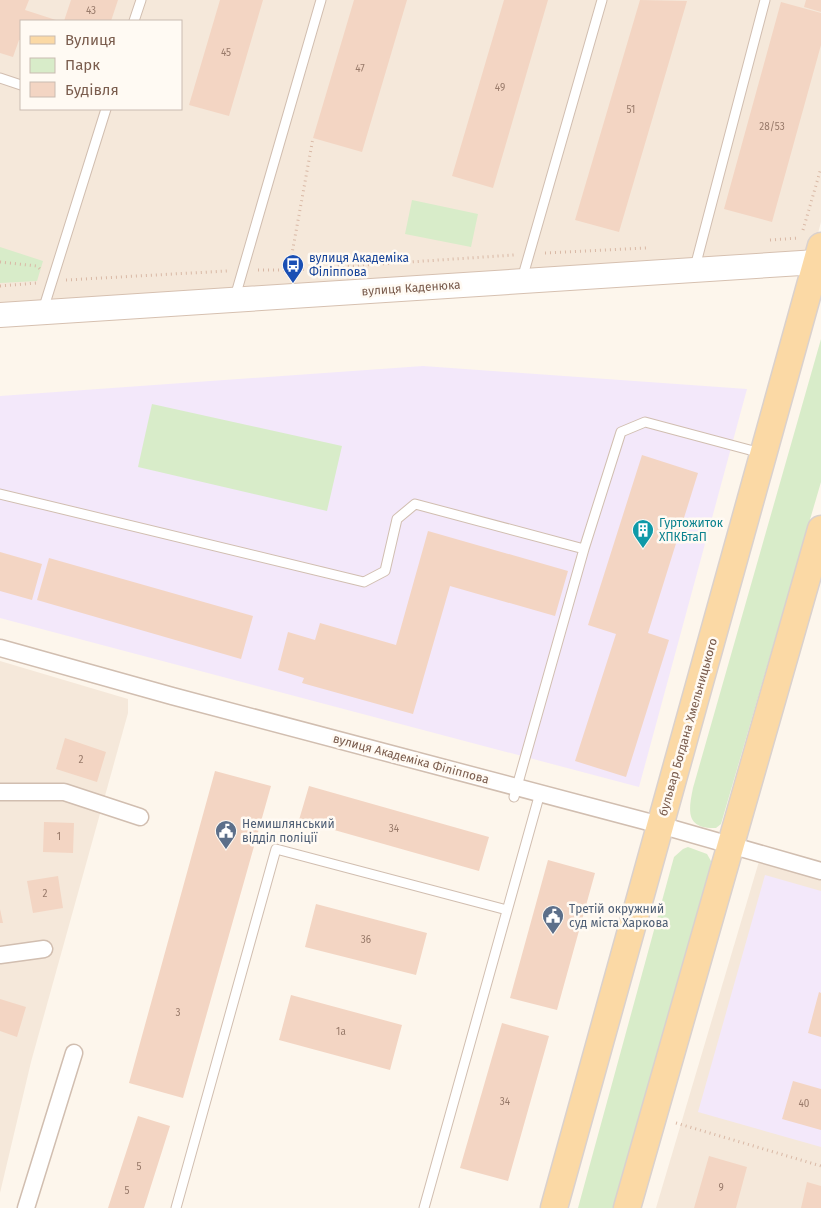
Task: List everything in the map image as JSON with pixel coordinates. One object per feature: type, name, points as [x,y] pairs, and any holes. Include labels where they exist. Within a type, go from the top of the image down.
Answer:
[{"type":"main road","name":"бульвар Богдана Хмельницького","points":[[554,1208],[764,454],[815,253]]},
{"type":"main road","points":[[627,1208],[821,529]]},
{"type":"street","name":"вулиця Каденюка","points":[[0,315],[694,270],[815,253]]},
{"type":"street","name":"вулиця Академіка Філіппова","points":[[0,648],[516,792],[540,793],[821,871]]},
{"type":"street","points":[[0,792],[64,792],[140,817]]},
{"type":"street","points":[[0,955],[44,949]]},
{"type":"street","points":[[26,1208],[74,1053]]},
{"type":"lane","points":[[134,20],[141,0]]},
{"type":"lane","points":[[234,300],[321,0]]},
{"type":"lane","points":[[521,281],[602,0]]},
{"type":"lane","points":[[694,270],[765,0]]},
{"type":"lane","points":[[0,78],[20,85]]},
{"type":"lane","points":[[42,312],[104,110]]},
{"type":"lane","points":[[516,792],[584,549],[620,432],[645,422],[764,454]]},
{"type":"lane","points":[[0,494],[364,582],[385,571],[397,519],[416,504],[584,549]]},
{"type":"lane","points":[[424,1208],[540,793]]},
{"type":"lane","points":[[176,1208],[276,849],[507,910]]},
{"type":"path","points":[[289,271],[313,138]]},
{"type":"path","points":[[770,240],[800,238],[815,253]]},
{"type":"path","points":[[0,286],[52,281],[243,270],[289,271],[529,254],[653,248]]},
{"type":"path","points":[[0,262],[37,266],[52,281]]},
{"type":"path","points":[[676,1123],[821,1166]]},
{"type":"shaded area","points":[[0,0],[821,0],[821,222],[813,252],[0,304]]},
{"type":"shaded area","points":[[423,366],[747,389],[639,787],[0,618],[0,396]]},
{"type":"shaded area","points":[[0,661],[128,699],[128,713],[31,1062],[0,1193]]},
{"type":"shaded area","points":[[760,858],[821,874],[821,1208],[656,1208]]},
{"type":"shaded area","points":[[765,875],[821,891],[821,1147],[698,1112]]},
{"type":"green space","points":[[412,200],[478,214],[471,247],[405,234]]},
{"type":"green space","points":[[0,247],[43,261],[37,281],[0,283]]},
{"type":"green space","points":[[821,339],[821,482],[721,824],[716,828],[706,828],[699,826],[691,817],[690,805],[693,788]]},
{"type":"green space","points":[[152,404],[342,446],[327,511],[138,467]]},
{"type":"green space","points":[[688,847],[707,854],[711,861],[710,871],[616,1208],[578,1208],[674,857]]},
{"type":"building","points":[[0,0],[29,0],[25,10],[56,20],[20,20],[20,40],[13,57],[0,53]]},
{"type":"building","points":[[71,0],[118,0],[111,20],[64,20]]},
{"type":"building","points":[[220,0],[263,0],[229,116],[189,105]]},
{"type":"building","points":[[354,0],[407,0],[362,152],[313,138]]},
{"type":"building","points":[[504,0],[548,0],[493,188],[452,176]]},
{"type":"building","points":[[640,0],[687,1],[619,232],[575,220]]},
{"type":"building","points":[[806,0],[821,0],[821,12],[804,7]]},
{"type":"building","points":[[781,2],[821,13],[821,45],[772,222],[724,209]]},
{"type":"building","name":"Гуртожиток ХПКБтаП","points":[[642,455],[698,473],[648,633],[669,640],[626,777],[575,761],[616,634],[588,625]]},
{"type":"building","points":[[428,531],[568,571],[555,616],[450,586],[413,714],[302,683],[304,678],[278,670],[288,632],[315,640],[320,623],[396,645]]},
{"type":"building","points":[[0,552],[42,564],[32,600],[0,591]]},
{"type":"building","points":[[49,558],[253,616],[241,659],[37,600]]},
{"type":"building","points":[[65,738],[106,752],[97,782],[56,769]]},
{"type":"building","points":[[215,771],[271,786],[183,1098],[129,1083]]},
{"type":"building","points":[[309,786],[489,837],[479,871],[299,820]]},
{"type":"building","points":[[44,822],[74,823],[73,853],[43,852]]},
{"type":"building","name":"Третій окружний суд міста Харкова","points":[[548,860],[595,873],[557,1010],[510,998]]},
{"type":"building","points":[[58,876],[63,908],[33,913],[27,881]]},
{"type":"building","points":[[316,904],[427,933],[416,975],[305,947]]},
{"type":"building","points":[[0,909],[3,923],[0,923]]},
{"type":"building","points":[[819,992],[821,993],[821,1037],[808,1033]]},
{"type":"building","points":[[291,995],[402,1025],[390,1070],[279,1040]]},
{"type":"building","points":[[0,999],[26,1007],[17,1037],[0,1031]]},
{"type":"building","points":[[502,1023],[549,1036],[508,1181],[460,1168]]},
{"type":"building","points":[[793,1081],[821,1089],[821,1130],[782,1119]]},
{"type":"building","points":[[138,1116],[170,1126],[144,1208],[108,1208]]},
{"type":"building","points":[[709,1156],[747,1167],[736,1208],[694,1208]]},
{"type":"building","points":[[807,1182],[821,1186],[821,1208],[801,1208]]},
{"type":"place","name":"вулиця Академіка Філіппова","points":[[293,284]]},
{"type":"place","name":"Гуртожиток ХПКБтаП","points":[[643,549]]},
{"type":"place","name":"Немишлянський відділ поліції","points":[[226,850]]},
{"type":"place","name":"Третій окружний суд міста Харкова","points":[[553,935]]}]
